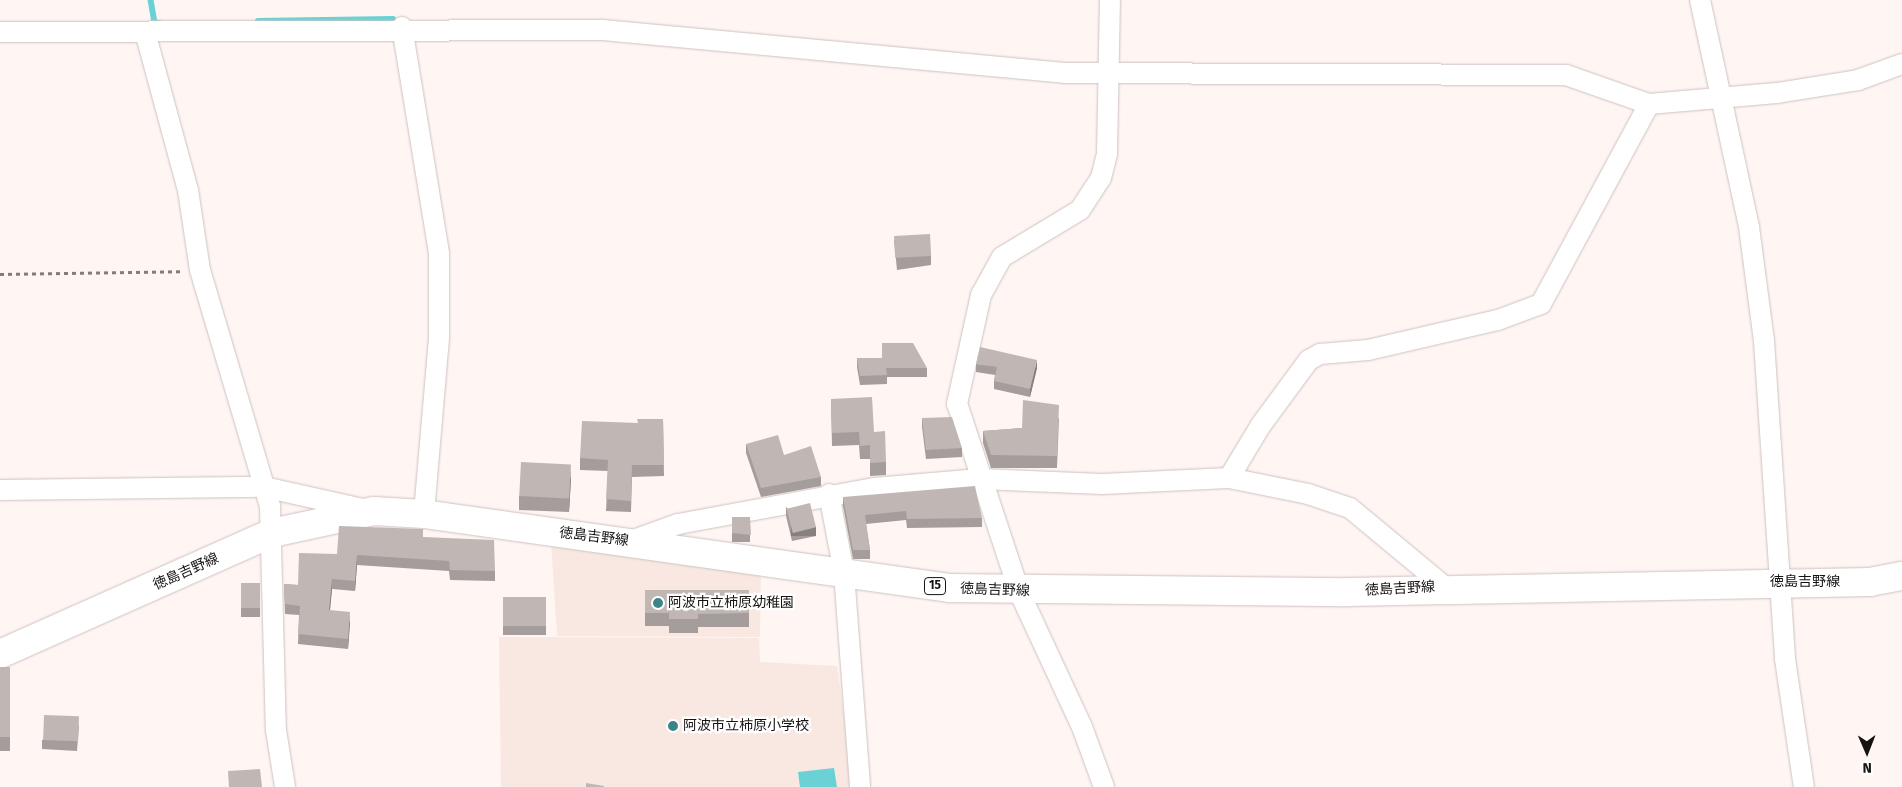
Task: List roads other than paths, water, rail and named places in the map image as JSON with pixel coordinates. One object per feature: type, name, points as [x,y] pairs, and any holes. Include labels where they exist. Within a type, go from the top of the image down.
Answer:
[{"type":"main road","name":"徳島吉野線","points":[[0,654],[272,533],[374,511],[424,514],[630,541],[949,588],[1019,591],[1348,592],[1445,587],[1870,582],[1902,576]]},
{"type":"street","points":[[1104,787],[1082,726],[1019,591],[980,479],[957,404],[981,295],[1002,257],[1080,210],[1101,178],[1107,154],[1110,0]]},
{"type":"street","points":[[1700,0],[1723,98],[1749,227],[1764,341],[1785,659],[1804,787]]},
{"type":"street","points":[[402,27],[439,254],[439,338],[424,514]]},
{"type":"street","points":[[0,32],[145,32],[402,27],[602,30],[938,64],[1110,74],[1566,75],[1649,104],[1723,98],[1858,80],[1902,64]]},
{"type":"street","points":[[145,32],[188,190],[200,270],[264,487],[272,533],[276,730],[286,787]]},
{"type":"street","points":[[1229,478],[1261,425],[1309,360],[1320,354],[1368,350],[1498,320],[1541,304],[1649,104]]},
{"type":"street","points":[[630,541],[678,524],[732,517],[829,494],[980,479],[1102,484],[1229,478],[1350,508],[1445,587]]},
{"type":"street","points":[[0,490],[264,487],[374,511]]},
{"type":"street","points":[[829,494],[844,572],[860,787]]},
{"type":"water","points":[[834,768],[837,787],[800,787],[798,772]]},
{"type":"waterway","points":[[151,0],[155,23],[159,23]]},
{"type":"waterway","points":[[258,21],[393,19]]},
{"type":"place","name":"阿波市立柿原幼稚園","points":[[658,603]]},
{"type":"place","name":"阿波市立柿原小学校","points":[[673,726]]}]
